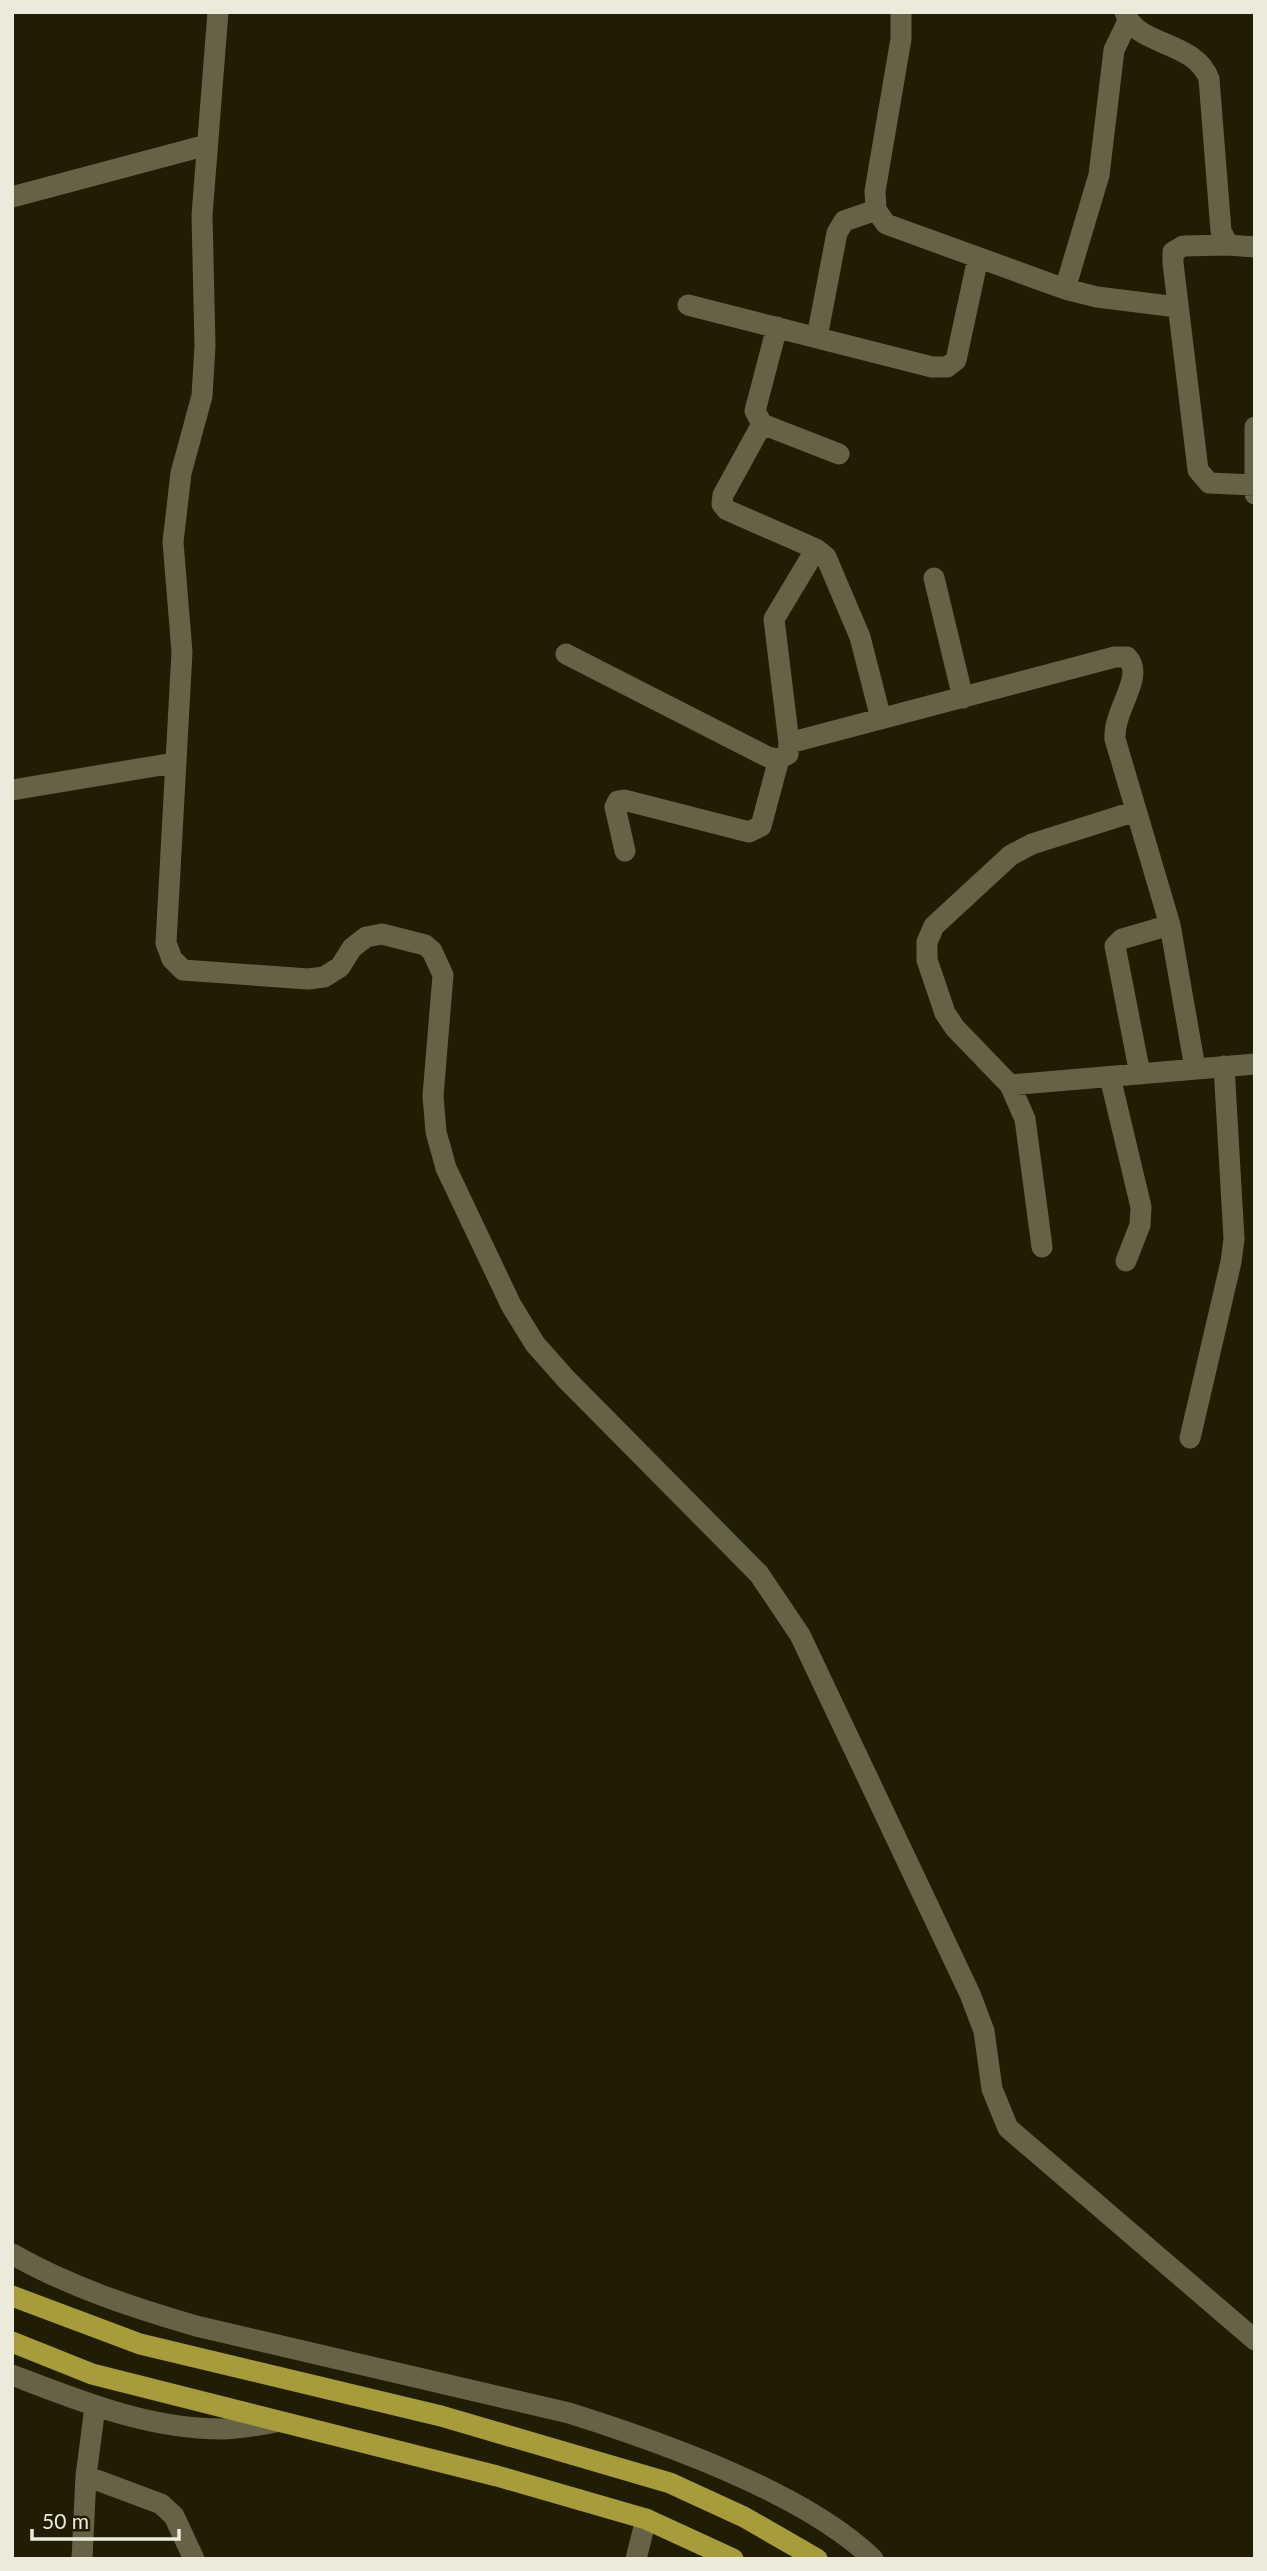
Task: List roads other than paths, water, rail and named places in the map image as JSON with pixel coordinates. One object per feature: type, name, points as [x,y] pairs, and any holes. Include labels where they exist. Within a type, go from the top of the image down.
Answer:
[{"type":"highway","points":[[12,2296],[140,2344],[441,2416],[670,2483],[744,2517],[817,2559]]},
{"type":"highway","points":[[12,2342],[92,2374],[497,2476],[646,2519],[733,2559]]},
{"type":"street","points":[[218,12],[202,215],[205,346],[202,396],[181,473],[173,542],[182,652],[166,943],[172,959],[183,970],[308,979],[324,977],[340,967],[352,948],[366,937],[382,934],[425,945],[432,951],[443,975],[433,1096],[436,1132],[446,1168],[511,1306],[535,1344],[566,1379],[759,1574],[779,1600],[800,1635],[970,1994],[984,2031],[992,2089],[1008,2128],[1255,2340]]},
{"type":"street","points":[[901,12],[901,39],[875,191],[876,210],[886,223],[1065,289],[1097,297],[1177,307]]},
{"type":"street","points":[[1065,289],[1099,175],[1114,50],[1127,17],[1204,65],[1209,79],[1221,231],[1228,245]]},
{"type":"street","points":[[12,197],[207,145]]},
{"type":"street","points":[[817,337],[837,233],[844,220],[876,210]]},
{"type":"street","points":[[1254,485],[1209,482],[1198,470],[1177,307],[1173,251],[1183,246],[1255,247]]},
{"type":"street","points":[[688,305],[932,367],[947,367],[956,360],[978,258]]},
{"type":"street","points":[[777,327],[755,411],[762,424],[839,454]]},
{"type":"street","points":[[762,424],[723,495],[723,504],[727,510],[816,549],[833,569],[860,637],[881,719]]},
{"type":"street","points":[[1255,427],[1255,494]]},
{"type":"street","points":[[625,851],[615,807],[618,801],[624,800],[749,832],[761,826],[784,751],[774,620],[816,549]]},
{"type":"street","points":[[934,578],[963,698]]},
{"type":"street","points":[[566,654],[768,757],[881,719],[1115,657],[1127,657],[1134,664],[1136,674],[1114,725],[1115,739],[1170,925],[1195,1068]]},
{"type":"street","points":[[12,790],[174,763]]},
{"type":"street","points":[[1042,1247],[1025,1119],[1010,1084],[955,1028],[945,1013],[927,960],[926,942],[934,926],[1011,855],[1032,844],[1136,811]]},
{"type":"street","points":[[1140,1074],[1115,946],[1122,939],[1170,925]]},
{"type":"street","points":[[1010,1084],[1255,1064]]},
{"type":"street","points":[[1191,1438],[1233,1251],[1234,1212],[1224,1066]]},
{"type":"street","points":[[1110,1077],[1141,1207],[1140,1225],[1126,1261]]},
{"type":"street","points":[[12,2254],[89,2292],[195,2326],[569,2413],[624,2430],[736,2476],[805,2510],[833,2525],[873,2559]]},
{"type":"street","points":[[12,2375],[95,2407],[193,2428],[226,2429],[276,2422]]},
{"type":"street","points":[[82,2559],[86,2476],[95,2407]]},
{"type":"street","points":[[86,2476],[161,2504],[174,2516],[194,2559]]},
{"type":"street","points":[[636,2559],[646,2519]]}]
